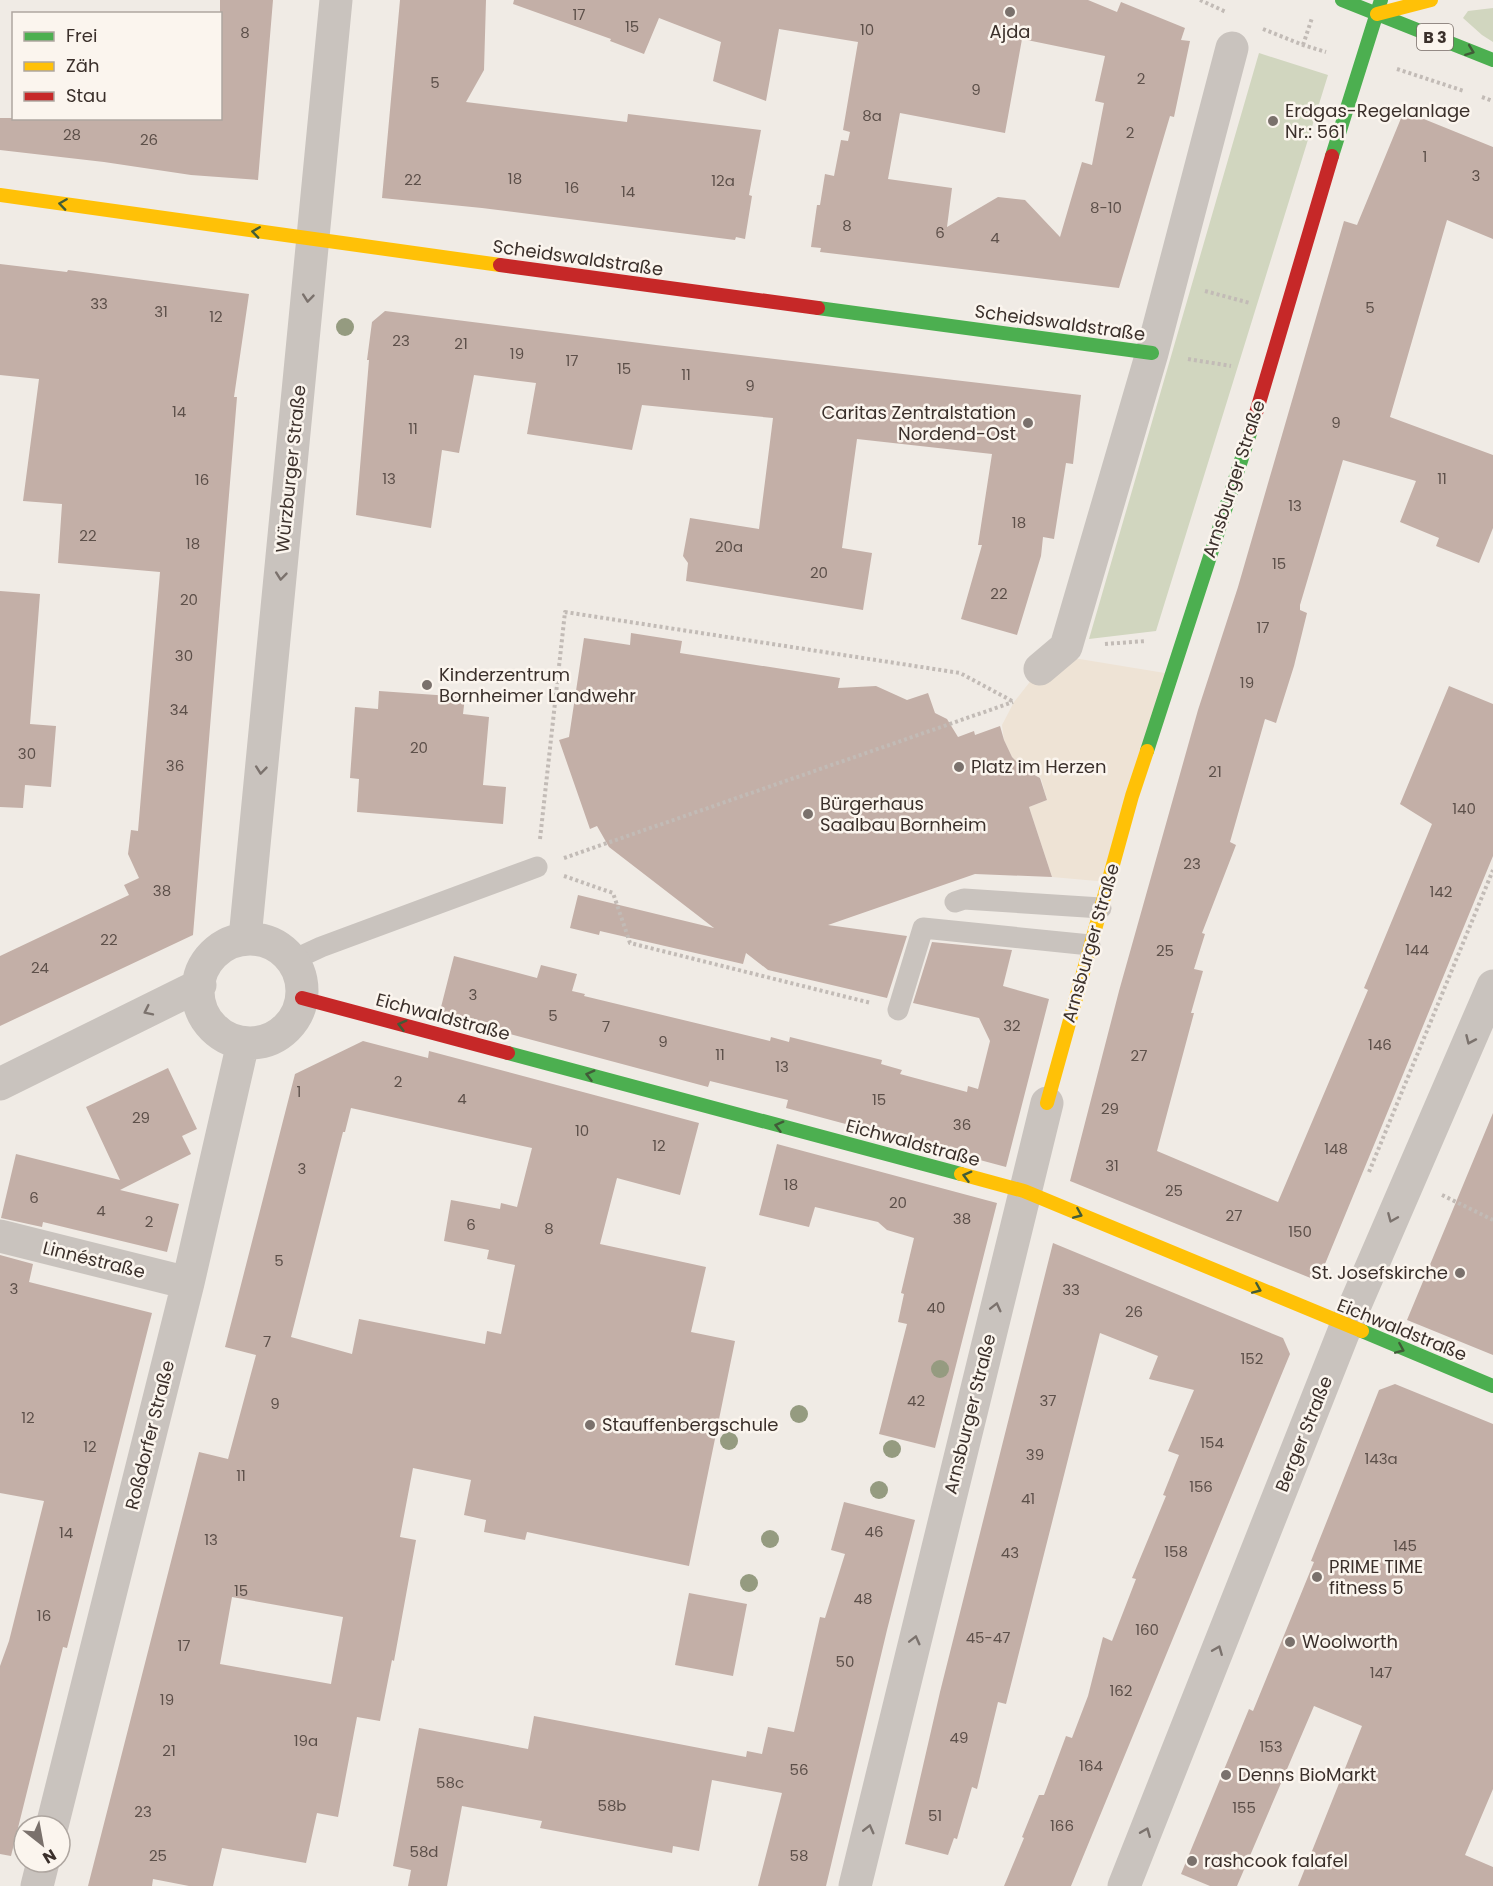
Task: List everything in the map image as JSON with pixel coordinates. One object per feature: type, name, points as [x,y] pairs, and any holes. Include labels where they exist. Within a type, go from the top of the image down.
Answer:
[{"type":"street","name":"Würzburger Straße","points":[[245,938],[336,0]]},
{"type":"street","name":"B 3","points":[[1342,0],[1493,60]]},
{"type":"street","name":"Arnsburger Straße","points":[[855,1886],[1024,1191],[1090,945],[1132,796],[1236,480],[1360,63],[1381,0]]},
{"type":"street","points":[[1377,14],[1424,8],[1450,43]]},
{"type":"street","points":[[1040,669],[1066,647],[1152,353],[1232,48]]},
{"type":"street","name":"Scheidswaldstraße","points":[[0,195],[314,240],[1152,353]]},
{"type":"street","points":[[245,938],[260,939],[276,945],[293,960],[302,977],[302,998],[296,1015],[284,1030],[272,1038],[259,1042],[243,1042],[223,1037],[203,1016],[198,996],[206,962],[226,943],[245,938]]},
{"type":"street","points":[[0,1084],[200,985]]},
{"type":"street","name":"Berger Straße","points":[[1124,1886],[1346,1326],[1493,986]]},
{"type":"street","name":"Eichwaldstraße","points":[[302,998],[1024,1191],[1493,1386]]},
{"type":"street","name":"Roßdorfer Straße","points":[[55,1814],[188,1283],[243,1042]]},
{"type":"street","name":"Linnéstraße","points":[[0,1236],[188,1283]]},
{"type":"lane","points":[[293,960],[321,947],[537,867]]},
{"type":"lane","points":[[955,902],[964,899],[1101,908]]},
{"type":"lane","points":[[898,1010],[923,928],[1090,945]]},
{"type":"path","points":[[1200,0],[1231,15]]},
{"type":"path","points":[[1261,28],[1302,45],[1360,63]]},
{"type":"path","points":[[1393,68],[1471,93]]},
{"type":"path","points":[[1482,97],[1493,101]]},
{"type":"path","points":[[1171,282],[1286,313]]},
{"type":"path","points":[[1152,353],[1268,372]]},
{"type":"path","points":[[565,612],[960,673],[1014,702],[917,736],[537,867],[565,612]]},
{"type":"path","points":[[1066,647],[1183,637]]},
{"type":"path","points":[[537,867],[613,893],[630,942],[898,1010]]},
{"type":"path","points":[[1366,1180],[1493,870]]},
{"type":"path","points":[[1409,1178],[1493,1220]]},
{"type":"green space","points":[[1493,8],[1493,42],[1463,18],[1468,11]]},
{"type":"green space","points":[[1259,53],[1328,75],[1156,631],[1089,639]]},
{"type":"shaded area","points":[[1043,653],[1171,674],[1108,882],[1052,877],[1029,807],[1047,800],[1041,778],[1018,764],[1004,740],[1002,725],[1014,702],[1040,669]]},
{"type":"building","points":[[220,0],[273,0],[258,180],[191,175],[0,150],[0,118],[12,118],[12,120],[222,120],[222,12],[220,12]]},
{"type":"building","points":[[400,0],[486,0],[484,70],[466,102],[627,122],[628,114],[761,130],[749,195],[752,196],[745,239],[736,237],[735,240],[482,208],[382,198]]},
{"type":"building","points":[[514,0],[1088,0],[1117,12],[1121,2],[1185,28],[1181,40],[1190,41],[1174,117],[1170,116],[1119,288],[820,252],[821,248],[811,247],[817,205],[820,205],[825,174],[834,176],[841,140],[848,141],[850,132],[843,130],[858,42],[779,29],[766,101],[713,81],[721,42],[659,18],[644,54],[610,41],[611,39],[513,4]],"holes":[[[1022,39],[1105,56],[1095,101],[1104,103],[1092,165],[1082,162],[1060,237],[1025,200],[998,197],[947,227],[952,188],[888,179],[900,113],[1005,133]]]},
{"type":"building","points":[[1404,111],[1493,147],[1493,239],[1447,220],[1390,417],[1493,455],[1493,528],[1479,563],[1436,546],[1439,538],[1400,522],[1416,481],[1343,460],[1300,605],[1300,610],[1307,613],[1294,666],[1276,723],[1265,719],[1230,842],[1236,845],[1202,933],[1205,934],[1194,969],[1203,971],[1157,1151],[1278,1202],[1368,990],[1364,988],[1432,824],[1400,804],[1449,686],[1493,704],[1493,856],[1318,1281],[1070,1181],[1119,991],[1198,710],[1238,587],[1344,221],[1357,225]]},
{"type":"building","points":[[0,264],[67,272],[68,270],[249,294],[234,397],[237,397],[193,935],[0,1026],[0,956],[129,895],[124,885],[139,878],[128,854],[131,830],[138,831],[160,572],[58,563],[62,504],[23,501],[39,379],[0,375]]},
{"type":"building","points":[[385,311],[1081,395],[1073,464],[1066,463],[1054,539],[1043,537],[1041,556],[1017,635],[961,619],[982,545],[978,545],[992,454],[857,439],[842,548],[872,553],[863,610],[686,581],[688,563],[683,556],[690,518],[759,529],[773,418],[642,405],[632,450],[527,434],[536,383],[474,375],[459,453],[442,450],[431,528],[356,515],[369,360],[367,360],[372,322]]},
{"type":"building","points":[[0,591],[40,594],[30,724],[56,726],[51,787],[25,785],[23,808],[0,807]]},
{"type":"building","name":"Bürgerhaus Saalbau Bornheim","points":[[631,633],[682,641],[680,653],[840,678],[838,688],[876,686],[907,700],[928,693],[935,713],[947,719],[958,737],[974,731],[975,735],[1000,726],[1012,757],[1025,770],[1040,778],[1047,800],[1029,807],[1052,877],[975,874],[828,925],[907,936],[887,998],[768,970],[746,953],[743,964],[600,931],[599,935],[570,928],[578,895],[714,928],[609,847],[597,826],[590,829],[559,740],[569,737],[584,638],[630,645]]},
{"type":"building","points":[[379,691],[465,697],[463,714],[489,717],[483,785],[506,787],[503,824],[357,812],[359,779],[350,778],[355,707],[378,709]]},
{"type":"building","points":[[932,942],[1012,950],[1003,986],[1049,999],[1006,1167],[786,1108],[788,1100],[710,1081],[708,1087],[439,1015],[454,956],[537,978],[541,965],[577,974],[572,991],[585,994],[584,996],[770,1041],[771,1037],[789,1042],[790,1037],[882,1060],[881,1064],[902,1070],[900,1074],[967,1092],[968,1086],[978,1089],[990,1041],[979,1018],[913,1003]]},
{"type":"building","points":[[363,1041],[428,1058],[429,1051],[699,1123],[680,1195],[617,1178],[600,1244],[706,1267],[691,1332],[735,1341],[689,1566],[527,1532],[525,1540],[484,1532],[486,1520],[464,1515],[471,1480],[413,1468],[400,1537],[416,1540],[394,1661],[392,1660],[380,1721],[357,1717],[338,1817],[317,1813],[306,1863],[222,1848],[213,1886],[189,1886],[153,1879],[152,1886],[88,1886],[199,1452],[228,1459],[256,1355],[225,1347],[295,1074]],"holes":[[[351,1108],[532,1148],[517,1207],[501,1203],[500,1209],[451,1200],[444,1241],[489,1250],[487,1259],[515,1265],[501,1334],[487,1331],[485,1344],[359,1319],[352,1354],[291,1337]],[[232,1597],[343,1617],[331,1684],[220,1664]]]},
{"type":"building","points":[[168,1068],[197,1129],[182,1136],[191,1154],[120,1190],[179,1204],[167,1252],[43,1222],[42,1227],[1,1218],[16,1154],[120,1180],[86,1107]]},
{"type":"building","name":"St. Josefskirche","points":[[1493,1113],[1493,1355],[1407,1320]]},
{"type":"building","points":[[777,1144],[997,1203],[935,1448],[879,1434],[907,1324],[898,1322],[904,1294],[901,1293],[914,1238],[887,1230],[878,1222],[815,1207],[809,1227],[759,1215]]},
{"type":"building","points":[[1053,1243],[1283,1338],[1290,1354],[1071,1886],[1004,1886],[1039,1795],[1044,1795],[1066,1736],[1072,1738],[1088,1696],[1103,1637],[1112,1641],[1136,1579],[1132,1578],[1166,1496],[1163,1495],[1179,1455],[1168,1451],[1194,1390],[1149,1379],[1158,1356],[1100,1333],[1006,1704],[998,1702],[977,1789],[972,1787],[957,1839],[954,1838],[948,1855],[905,1844],[940,1692]]},
{"type":"building","points":[[0,1255],[33,1264],[29,1282],[152,1313],[67,1648],[63,1647],[21,1814],[12,1814],[11,1856],[0,1854],[0,1666],[9,1641],[44,1501],[0,1493]]},
{"type":"building","points":[[1395,1384],[1493,1424],[1493,1789],[1465,1855],[1493,1867],[1493,1886],[1298,1886],[1362,1726],[1314,1706],[1237,1886],[1210,1886],[1181,1874],[1249,1709],[1253,1711],[1314,1562],[1311,1561],[1379,1390]]},
{"type":"building","points":[[844,1502],[915,1520],[826,1886],[758,1886],[782,1793],[712,1780],[699,1851],[673,1846],[672,1853],[540,1828],[542,1821],[462,1806],[447,1886],[408,1886],[411,1870],[393,1866],[419,1728],[528,1749],[534,1716],[746,1757],[747,1751],[762,1754],[768,1727],[794,1732],[820,1617],[825,1618],[845,1554],[831,1550]]},
{"type":"building","points":[[689,1593],[747,1604],[733,1676],[675,1665]]},
{"type":"traffic: fast","points":[[1342,0],[1493,60]]},
{"type":"traffic: fast","points":[[1332,156],[1381,0]]},
{"type":"traffic: fast","points":[[818,308],[1152,353]]},
{"type":"traffic: fast","points":[[1147,751],[1251,430]]},
{"type":"traffic: fast","points":[[508,1053],[961,1174]]},
{"type":"traffic: fast","points":[[1362,1331],[1493,1386]]},
{"type":"traffic: slow","points":[[1377,14],[1431,0]]},
{"type":"traffic: slow","points":[[0,195],[500,265]]},
{"type":"traffic: slow","points":[[1047,1103],[1132,796],[1147,751]]},
{"type":"traffic: slow","points":[[961,1174],[1024,1191],[1362,1331]]},
{"type":"traffic: jam","points":[[1251,430],[1332,156]]},
{"type":"traffic: jam","points":[[500,265],[818,308]]},
{"type":"traffic: jam","points":[[302,998],[508,1053]]},
{"type":"place","name":"Ajda","points":[[1010,12]]},
{"type":"place","name":"Erdgas-Regelanlage Nr.: 561","points":[[1273,121]]},
{"type":"place","name":"Caritas Zentralstation Nordend-Ost","points":[[1028,423]]},
{"type":"place","name":"Kinderzentrum Bornheimer Landwehr","points":[[427,685]]},
{"type":"place","name":"Platz im Herzen","points":[[959,767]]},
{"type":"place","name":"Bürgerhaus Saalbau Bornheim","points":[[808,814]]},
{"type":"place","name":"St. Josefskirche","points":[[1460,1273]]},
{"type":"place","name":"Stauffenbergschule","points":[[590,1425]]},
{"type":"place","name":"PRIME TIME fitness 5","points":[[1317,1577]]},
{"type":"place","name":"Woolworth","points":[[1290,1642]]},
{"type":"place","name":"Denns BioMarkt","points":[[1226,1775]]},
{"type":"place","name":"rashcook falafel","points":[[1192,1861]]}]
